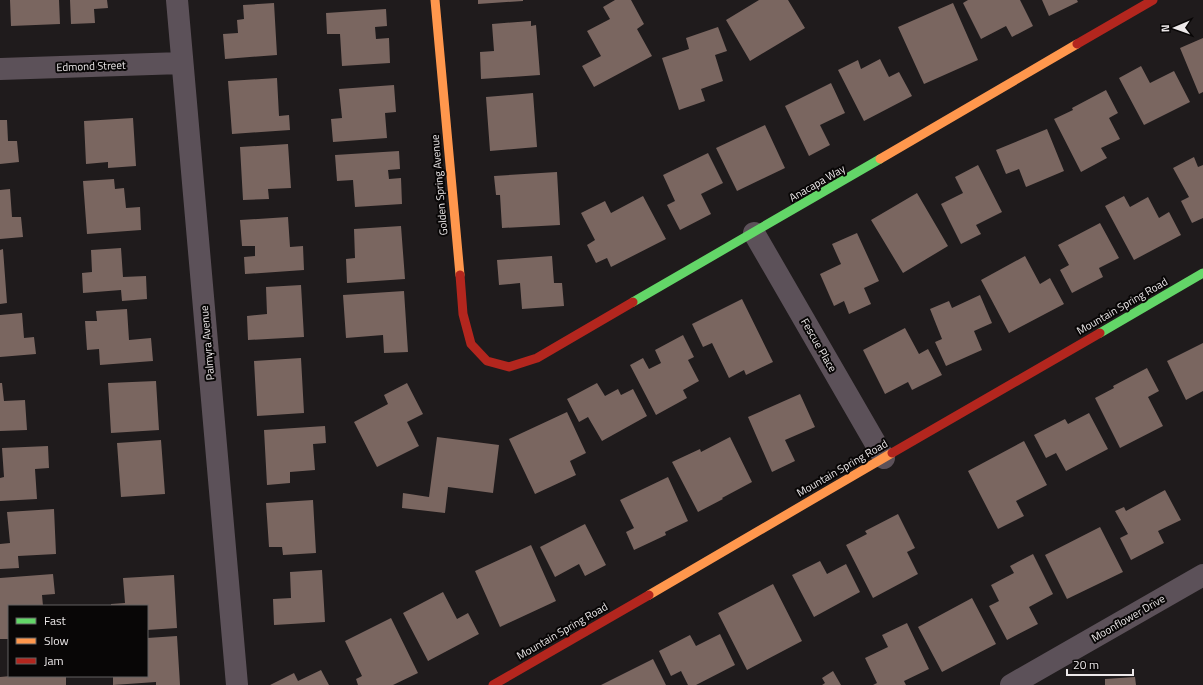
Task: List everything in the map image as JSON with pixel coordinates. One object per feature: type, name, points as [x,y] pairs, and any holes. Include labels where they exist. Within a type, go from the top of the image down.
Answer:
[{"type":"street","name":"Palmyra Avenue","points":[[177,0],[237,685]]},
{"type":"street","name":"Golden Spring Avenue","points":[[435,0],[463,314],[471,344],[487,361]]},
{"type":"street","name":"Anacapa Way","points":[[487,361],[508,367],[537,358],[1153,0]]},
{"type":"street","name":"Edmond Street","points":[[0,69],[182,63]]},
{"type":"street","name":"Fescue Place","points":[[754,233],[884,458]]},
{"type":"street","name":"Mountain Spring Road","points":[[493,685],[1203,273]]},
{"type":"street","name":"Moonflower Drive","points":[[1025,681],[1203,575]]},
{"type":"building","points":[[10,0],[59,0],[60,24],[11,26]]},
{"type":"building","points":[[70,0],[107,0],[108,8],[94,9],[95,23],[71,24]]},
{"type":"building","points":[[478,0],[523,0],[523,1],[478,4]]},
{"type":"building","points":[[615,0],[631,0],[644,24],[637,29],[652,56],[594,87],[582,66],[601,56],[587,31],[610,19],[603,7]]},
{"type":"building","points":[[759,0],[788,0],[805,28],[750,61],[726,20]]},
{"type":"building","points":[[968,0],[1020,0],[1033,26],[1012,37],[1006,26],[981,39],[963,3]]},
{"type":"building","points":[[1042,0],[1077,0],[1078,2],[1049,16]]},
{"type":"building","points":[[274,3],[277,55],[225,59],[223,34],[238,33],[237,20],[244,19],[243,5]]},
{"type":"building","points":[[953,3],[978,60],[924,84],[898,27]]},
{"type":"building","points":[[386,9],[387,26],[375,27],[376,39],[389,38],[390,63],[342,66],[340,34],[327,34],[326,13]]},
{"type":"building","points":[[531,21],[531,26],[536,25],[540,75],[481,79],[480,52],[494,51],[492,24]]},
{"type":"building","points":[[718,27],[727,51],[715,55],[723,81],[701,89],[705,101],[679,110],[662,58],[689,49],[686,38]]},
{"type":"building","points":[[1203,38],[1203,92],[1199,94],[1180,48]]},
{"type":"building","points":[[880,59],[889,77],[899,72],[912,96],[864,121],[838,70],[858,60],[861,69]]},
{"type":"building","points":[[1141,66],[1150,83],[1174,71],[1190,102],[1144,125],[1119,78]]},
{"type":"building","points":[[277,78],[279,116],[289,115],[290,130],[232,134],[228,81]]},
{"type":"building","points":[[831,83],[845,113],[820,125],[830,145],[809,156],[785,106]]},
{"type":"building","points":[[394,85],[396,112],[385,113],[387,138],[333,142],[331,119],[342,118],[339,89]]},
{"type":"building","points":[[1106,90],[1118,113],[1109,118],[1120,139],[1101,148],[1107,158],[1081,172],[1054,119],[1073,110],[1072,108]]},
{"type":"building","points":[[533,93],[537,147],[490,151],[486,97]]},
{"type":"building","points":[[133,118],[136,166],[108,168],[108,162],[86,164],[84,121]]},
{"type":"building","points":[[0,120],[7,120],[8,141],[17,141],[19,162],[0,164]]},
{"type":"building","points":[[765,125],[785,168],[737,191],[716,148]]},
{"type":"building","points":[[1047,129],[1064,171],[1026,187],[1019,169],[1006,174],[996,150]]},
{"type":"building","points":[[288,144],[291,188],[268,189],[269,199],[243,200],[240,147]]},
{"type":"building","points":[[399,151],[400,169],[388,170],[389,179],[401,178],[402,204],[355,207],[353,180],[337,181],[335,155]]},
{"type":"building","points":[[708,153],[723,183],[701,194],[711,214],[680,230],[667,205],[675,201],[663,175]]},
{"type":"building","points":[[1194,157],[1198,167],[1203,165],[1203,218],[1192,223],[1181,201],[1189,197],[1173,168]]},
{"type":"building","points":[[978,165],[1002,212],[976,225],[981,234],[961,244],[941,204],[963,193],[955,177]]},
{"type":"building","points":[[557,172],[560,225],[502,228],[500,195],[496,195],[494,176]]},
{"type":"building","points":[[114,179],[115,189],[124,188],[126,208],[140,207],[141,230],[87,234],[83,181]]},
{"type":"building","points":[[10,189],[12,217],[21,217],[23,237],[0,239],[0,190]]},
{"type":"building","points":[[917,193],[948,246],[903,273],[871,220]]},
{"type":"building","points":[[643,196],[666,239],[611,267],[607,258],[596,263],[587,245],[595,240],[581,213],[605,201],[611,213]]},
{"type":"building","points":[[1124,196],[1130,207],[1148,197],[1159,218],[1169,212],[1181,235],[1134,260],[1105,206]]},
{"type":"building","points":[[288,217],[290,247],[303,246],[304,270],[245,274],[244,257],[255,256],[255,246],[242,246],[240,220]]},
{"type":"building","points":[[1100,223],[1119,258],[1099,268],[1103,277],[1072,293],[1060,270],[1069,265],[1058,245]]},
{"type":"building","points":[[401,226],[405,279],[347,283],[346,259],[355,258],[354,229]]},
{"type":"building","points":[[857,233],[879,281],[864,288],[871,304],[849,314],[844,301],[834,306],[820,274],[841,264],[832,244]]},
{"type":"building","points":[[121,248],[123,277],[146,276],[147,299],[122,301],[121,290],[83,293],[82,273],[92,272],[91,250]]},
{"type":"building","points":[[3,249],[7,303],[0,304],[0,250]]},
{"type":"building","points":[[552,256],[554,283],[562,283],[564,306],[522,309],[520,283],[499,285],[497,260]]},
{"type":"building","points":[[1025,256],[1040,284],[1050,278],[1064,304],[1009,333],[981,280]]},
{"type":"building","points":[[301,285],[304,337],[248,340],[247,316],[267,314],[266,287]]},
{"type":"building","points":[[404,291],[408,352],[384,353],[383,335],[346,338],[343,295]]},
{"type":"building","points":[[980,295],[992,323],[974,331],[982,350],[946,366],[935,342],[942,339],[930,309],[949,301],[952,308]]},
{"type":"building","points":[[742,299],[773,362],[746,375],[744,370],[729,378],[712,343],[703,347],[692,324]]},
{"type":"building","points":[[127,309],[129,340],[151,338],[153,361],[100,365],[99,349],[87,350],[85,321],[97,321],[96,311]]},
{"type":"building","points":[[22,313],[24,338],[34,337],[36,354],[0,357],[0,315]]},
{"type":"building","points":[[905,328],[919,354],[928,349],[942,375],[912,390],[908,382],[885,394],[863,350]]},
{"type":"building","points":[[683,335],[694,357],[688,360],[699,381],[683,390],[687,398],[656,415],[630,365],[643,358],[649,369],[661,363],[655,350]]},
{"type":"building","points":[[1203,343],[1203,391],[1186,400],[1167,361]]},
{"type":"building","points":[[301,358],[304,413],[257,416],[254,361]]},
{"type":"building","points":[[1147,368],[1159,391],[1148,397],[1163,426],[1120,448],[1095,398],[1114,388],[1113,386]]},
{"type":"building","points":[[156,381],[159,430],[111,433],[108,383]]},
{"type":"building","points":[[0,383],[2,383],[4,401],[25,400],[27,430],[0,431]]},
{"type":"building","points":[[407,383],[423,414],[407,422],[419,446],[377,467],[354,422],[388,404],[384,395]]},
{"type":"building","points":[[597,383],[605,396],[618,389],[621,395],[633,389],[647,416],[602,441],[588,417],[579,422],[567,399]]},
{"type":"building","points":[[800,394],[815,427],[785,440],[795,461],[772,472],[748,417]]},
{"type":"building","points":[[567,412],[586,453],[570,461],[576,475],[535,494],[509,439]]},
{"type":"building","points":[[1089,413],[1108,449],[1066,471],[1056,453],[1046,458],[1034,435],[1065,419],[1068,424]]},
{"type":"building","points":[[325,426],[326,443],[313,444],[315,470],[290,472],[290,483],[267,485],[264,430]]},
{"type":"building","points":[[437,437],[499,445],[493,493],[448,487],[445,513],[402,508],[403,493],[429,497]]},
{"type":"building","points":[[730,437],[752,482],[698,512],[672,462],[700,449],[701,452]]},
{"type":"building","points":[[161,440],[165,494],[121,497],[117,443]]},
{"type":"building","points":[[1024,441],[1047,485],[1016,501],[1024,516],[998,529],[968,471]]},
{"type":"building","points":[[48,446],[49,468],[35,469],[37,499],[0,501],[0,478],[4,477],[2,448]]},
{"type":"building","points":[[668,477],[688,521],[665,532],[666,535],[634,550],[626,532],[634,528],[620,500]]},
{"type":"building","points":[[1165,490],[1181,520],[1158,531],[1164,543],[1131,560],[1120,538],[1128,534],[1115,511],[1124,507],[1126,511]]},
{"type":"building","points":[[313,500],[316,553],[283,555],[282,547],[269,547],[266,503]]},
{"type":"building","points":[[54,509],[56,554],[18,556],[19,568],[0,569],[0,544],[10,543],[7,512]]},
{"type":"building","points":[[898,514],[915,548],[907,552],[918,574],[873,598],[846,545],[867,534],[865,531]]},
{"type":"building","points":[[585,524],[606,565],[585,576],[579,564],[555,577],[540,547]]},
{"type":"building","points":[[1100,527],[1123,572],[1067,599],[1045,555]]},
{"type":"building","points":[[531,545],[556,601],[500,627],[475,571]]},
{"type":"building","points":[[1033,554],[1053,594],[1029,607],[1038,624],[1007,640],[989,606],[999,601],[991,585],[1014,573],[1010,566]]},
{"type":"building","points":[[820,561],[827,574],[846,564],[860,592],[814,617],[792,575]]},
{"type":"building","points":[[322,570],[325,622],[274,625],[273,599],[291,598],[290,572]]},
{"type":"building","points":[[53,574],[55,594],[42,595],[43,605],[8,605],[8,639],[0,639],[0,578]]},
{"type":"building","points":[[174,575],[177,628],[148,630],[148,605],[111,605],[125,603],[123,578]]},
{"type":"building","points":[[773,584],[802,641],[747,670],[718,613]]},
{"type":"building","points":[[443,592],[457,619],[468,613],[479,634],[428,661],[403,613]]},
{"type":"building","points":[[972,598],[996,644],[942,672],[918,627]]},
{"type":"building","points":[[391,618],[418,673],[393,685],[358,685],[356,679],[362,676],[345,641]]},
{"type":"building","points":[[907,623],[929,669],[904,681],[906,685],[873,685],[877,683],[865,658],[888,647],[882,635]]},
{"type":"building","points":[[720,634],[735,665],[696,685],[688,685],[681,671],[671,676],[659,651],[690,635],[696,646]]},
{"type":"building","points":[[177,636],[180,685],[156,685],[156,682],[113,685],[113,677],[148,677],[148,638]]},
{"type":"building","points":[[653,659],[666,685],[601,685]]},
{"type":"building","points":[[321,670],[329,685],[270,685],[294,673],[298,681]]},
{"type":"building","points":[[833,671],[841,685],[822,685],[825,683],[822,678]]},
{"type":"building","points":[[0,677],[66,677],[66,685],[0,685]]},
{"type":"building","points":[[1135,677],[1136,685],[1105,685],[1105,679]]},
{"type":"traffic: fast","points":[[633,302],[880,159]]},
{"type":"traffic: fast","points":[[1100,333],[1203,273]]},
{"type":"traffic: slow","points":[[435,0],[460,275]]},
{"type":"traffic: slow","points":[[880,159],[1077,44]]},
{"type":"traffic: slow","points":[[649,595],[892,453]]},
{"type":"traffic: jam","points":[[1077,44],[1153,0]]},
{"type":"traffic: jam","points":[[460,275],[463,314],[471,344],[487,361],[509,367],[537,358],[633,302]]},
{"type":"traffic: jam","points":[[892,453],[1100,333]]},
{"type":"traffic: jam","points":[[493,685],[649,595]]}]
